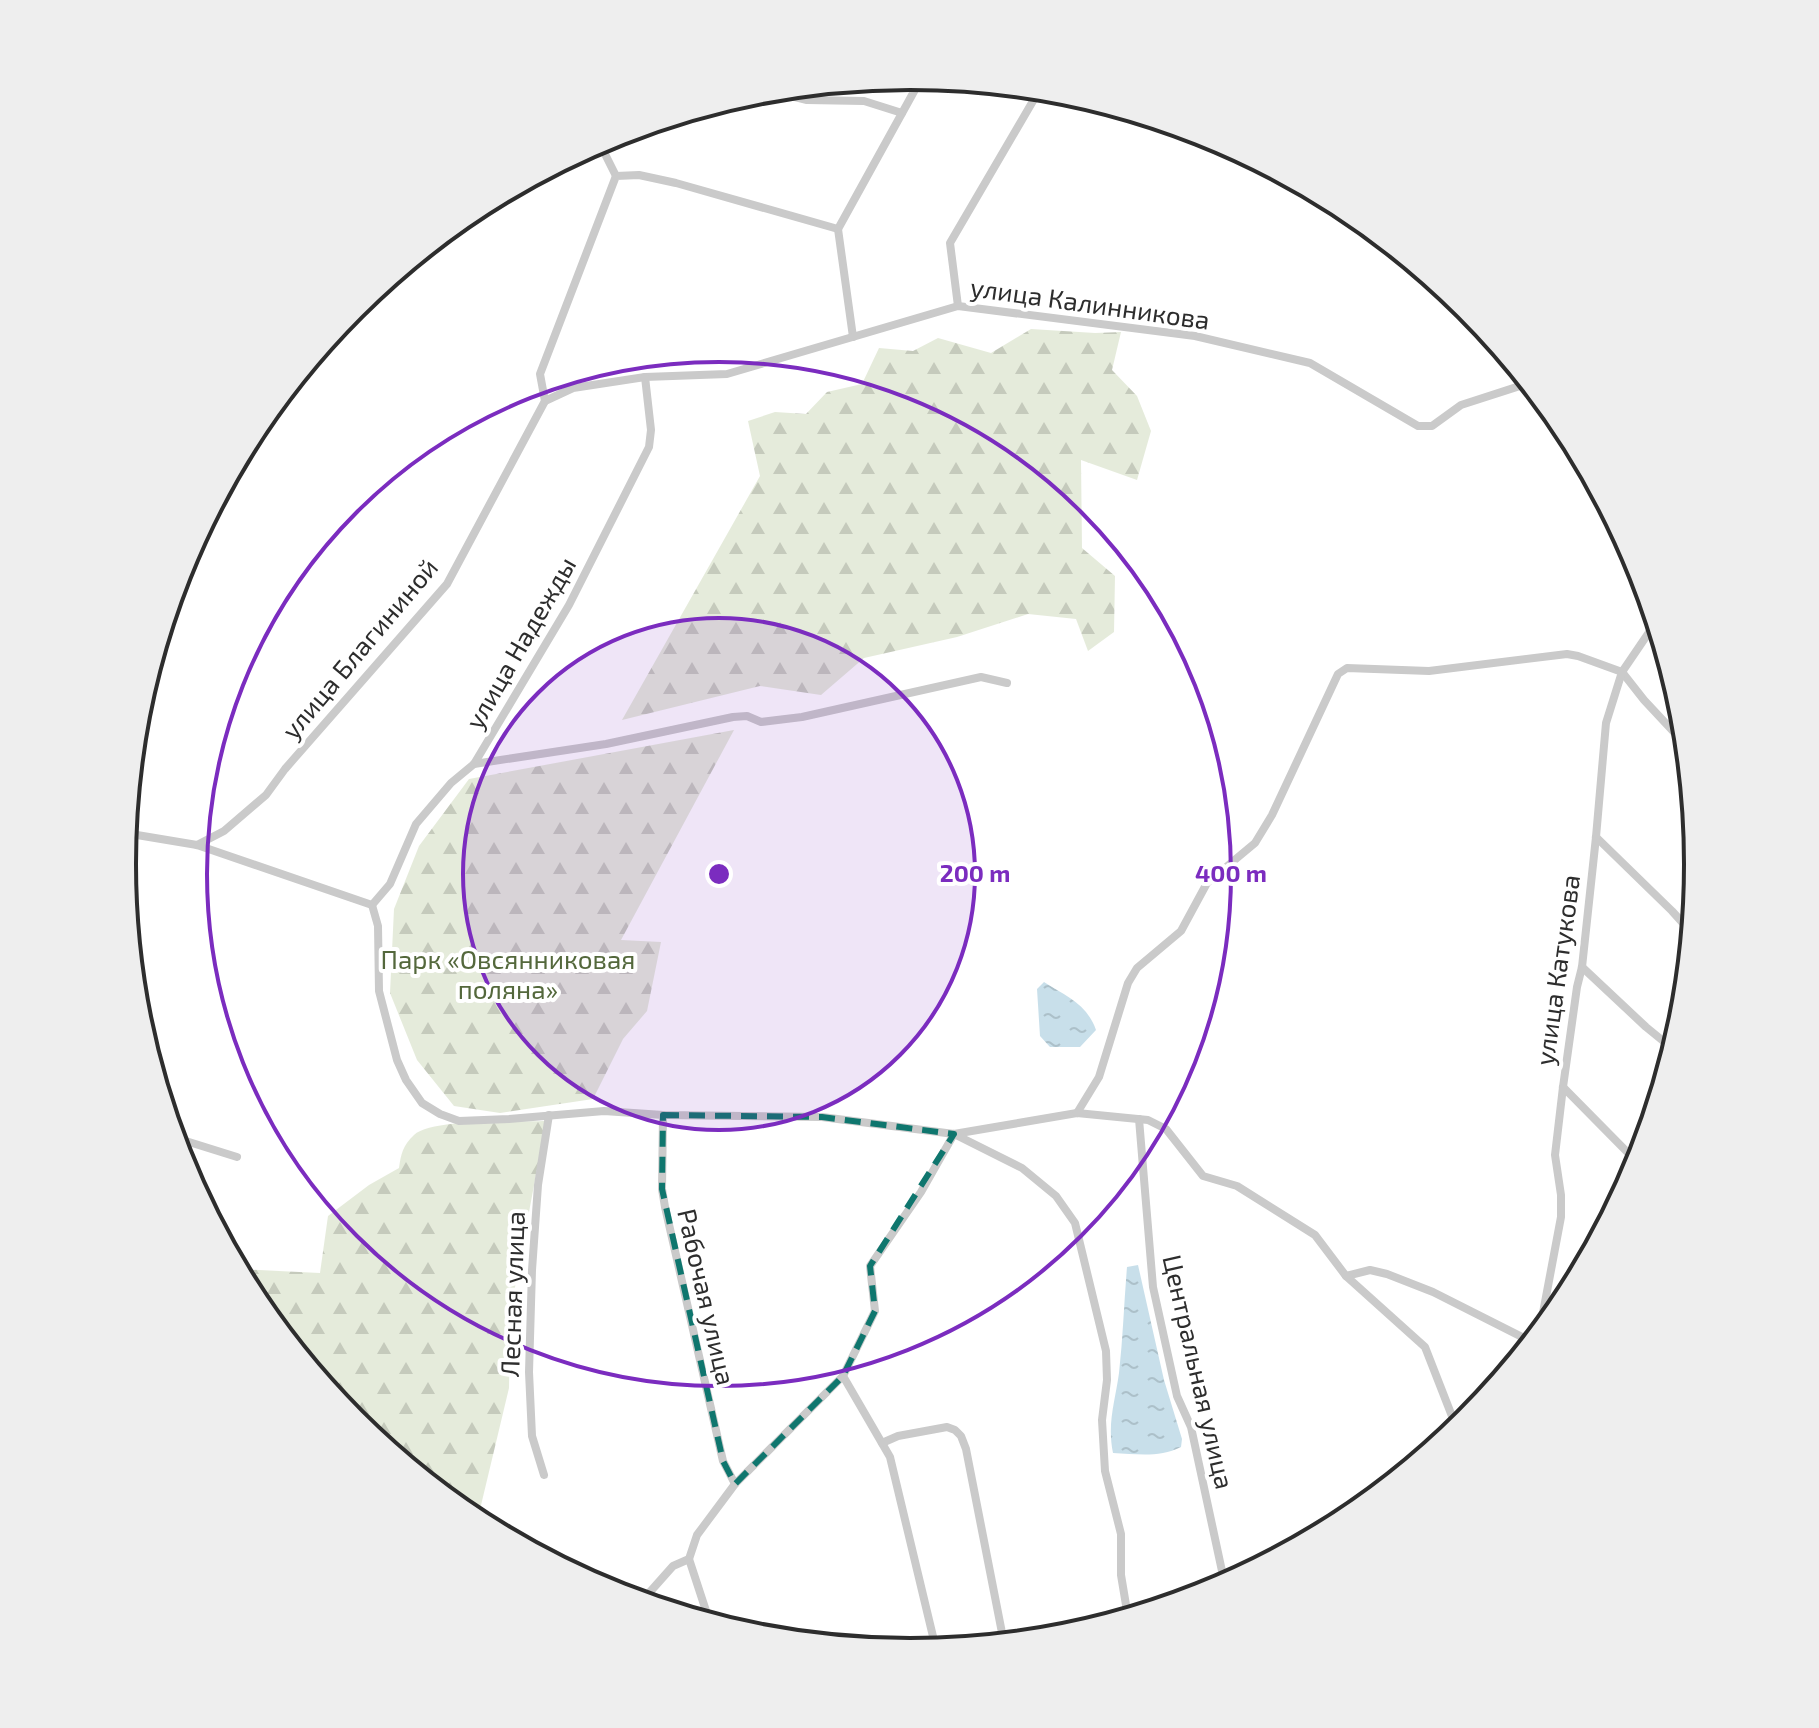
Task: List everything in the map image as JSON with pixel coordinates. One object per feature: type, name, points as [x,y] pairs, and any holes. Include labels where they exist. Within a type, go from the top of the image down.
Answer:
[{"type":"street","points":[[853,337],[838,229],[915,90]]},
{"type":"street","points":[[800,98],[864,101],[902,113]]},
{"type":"street","points":[[958,306],[950,243],[1033,101]]},
{"type":"street","points":[[604,153],[616,176],[639,175],[676,183],[838,229]]},
{"type":"street","name":"улица Благининой","points":[[197,845],[224,831],[266,795],[285,769],[447,584],[545,401],[540,374],[616,176]]},
{"type":"street","name":"улица Калинникова","points":[[545,401],[573,388],[645,377],[727,374],[958,306],[1195,336],[1310,363],[1418,426],[1432,426],[1461,405],[1518,386]]},
{"type":"street","name":"улица Надежды","points":[[372,905],[390,884],[416,824],[451,783],[474,764],[569,605],[649,447],[651,430],[645,377]]},
{"type":"street","name":"улица Катукова","points":[[1544,1306],[1561,1217],[1555,1155],[1582,967],[1606,723],[1622,672],[1648,634]]},
{"type":"street","points":[[1077,1113],[1099,1077],[1128,983],[1137,968],[1181,931],[1207,883],[1255,843],[1272,815],[1338,674],[1347,668],[1429,671],[1567,654],[1578,656],[1622,672],[1672,730]]},
{"type":"street","points":[[474,764],[606,744],[733,717],[747,716],[761,722],[802,717],[981,677],[1007,683]]},
{"type":"street","points":[[137,834],[197,845],[372,905],[378,926],[379,991],[397,1060],[422,1103],[459,1121],[611,1111],[663,1115],[822,1117],[954,1134],[1077,1113],[1148,1120],[1166,1129],[1203,1176],[1237,1186],[1315,1235],[1346,1276],[1425,1347],[1452,1416]]},
{"type":"street","points":[[1596,837],[1681,921]]},
{"type":"street","points":[[1582,967],[1663,1041]]},
{"type":"street","points":[[1563,1087],[1628,1153]]},
{"type":"street","name":"Лесная улица","points":[[544,1475],[532,1436],[530,1358],[538,1185],[549,1115]]},
{"type":"street","name":"Рабочая улица","points":[[663,1115],[662,1189],[665,1207],[723,1461],[735,1484]]},
{"type":"street","name":"Центральная улица","points":[[1139,1119],[1153,1287],[1177,1396],[1191,1427],[1222,1572]]},
{"type":"street","points":[[706,1611],[689,1559],[697,1535],[735,1484],[843,1376],[875,1311],[870,1266],[921,1192],[954,1134]]},
{"type":"street","points":[[954,1134],[1022,1168],[1056,1196],[1075,1223],[1106,1351],[1107,1380],[1102,1420],[1105,1471],[1121,1534],[1121,1575],[1126,1607]]},
{"type":"street","points":[[187,1141],[237,1157]]},
{"type":"street","points":[[1346,1276],[1370,1270],[1387,1274],[1433,1292],[1522,1337]]},
{"type":"street","points":[[843,1376],[890,1457],[933,1637]]},
{"type":"street","points":[[882,1443],[898,1436],[947,1427],[961,1436],[1002,1632]]},
{"type":"street","points":[[649,1593],[673,1566],[689,1559]]},
{"type":"highlighted area","points":[[663,1115],[822,1117],[954,1134],[870,1266],[875,1311],[843,1376],[735,1484],[723,1461],[662,1189]]},
{"type":"green space","points":[[1031,329],[1121,332],[1112,370],[1137,396],[1151,431],[1137,480],[1081,460],[1082,548],[1115,576],[1114,632],[1088,651],[1076,619],[1028,614],[957,637],[864,658],[821,695],[760,686],[622,720],[760,476],[748,421],[775,412],[806,414],[827,392],[862,384],[879,348],[913,351],[938,338],[991,353]]},
{"type":"green space","name":"Парк «Овсянниковая поляна»","points":[[734,730],[621,940],[661,942],[647,1011],[623,1039],[593,1099],[500,1113],[454,1106],[417,1060],[390,993],[394,909],[419,846],[469,779]]},
{"type":"green space","points":[[546,1121],[510,1314],[509,1388],[480,1509],[399,1446],[362,1411],[295,1335],[251,1270],[320,1273],[328,1216],[369,1185],[399,1168],[407,1142],[414,1135],[438,1126]]},
{"type":"water","points":[[1044,982],[1075,1002],[1092,1021],[1096,1030],[1080,1047],[1050,1047],[1040,1036],[1037,989]]},
{"type":"water","points":[[1138,1265],[1164,1380],[1182,1439],[1181,1447],[1156,1454],[1113,1453],[1111,1442],[1127,1267]]}]
